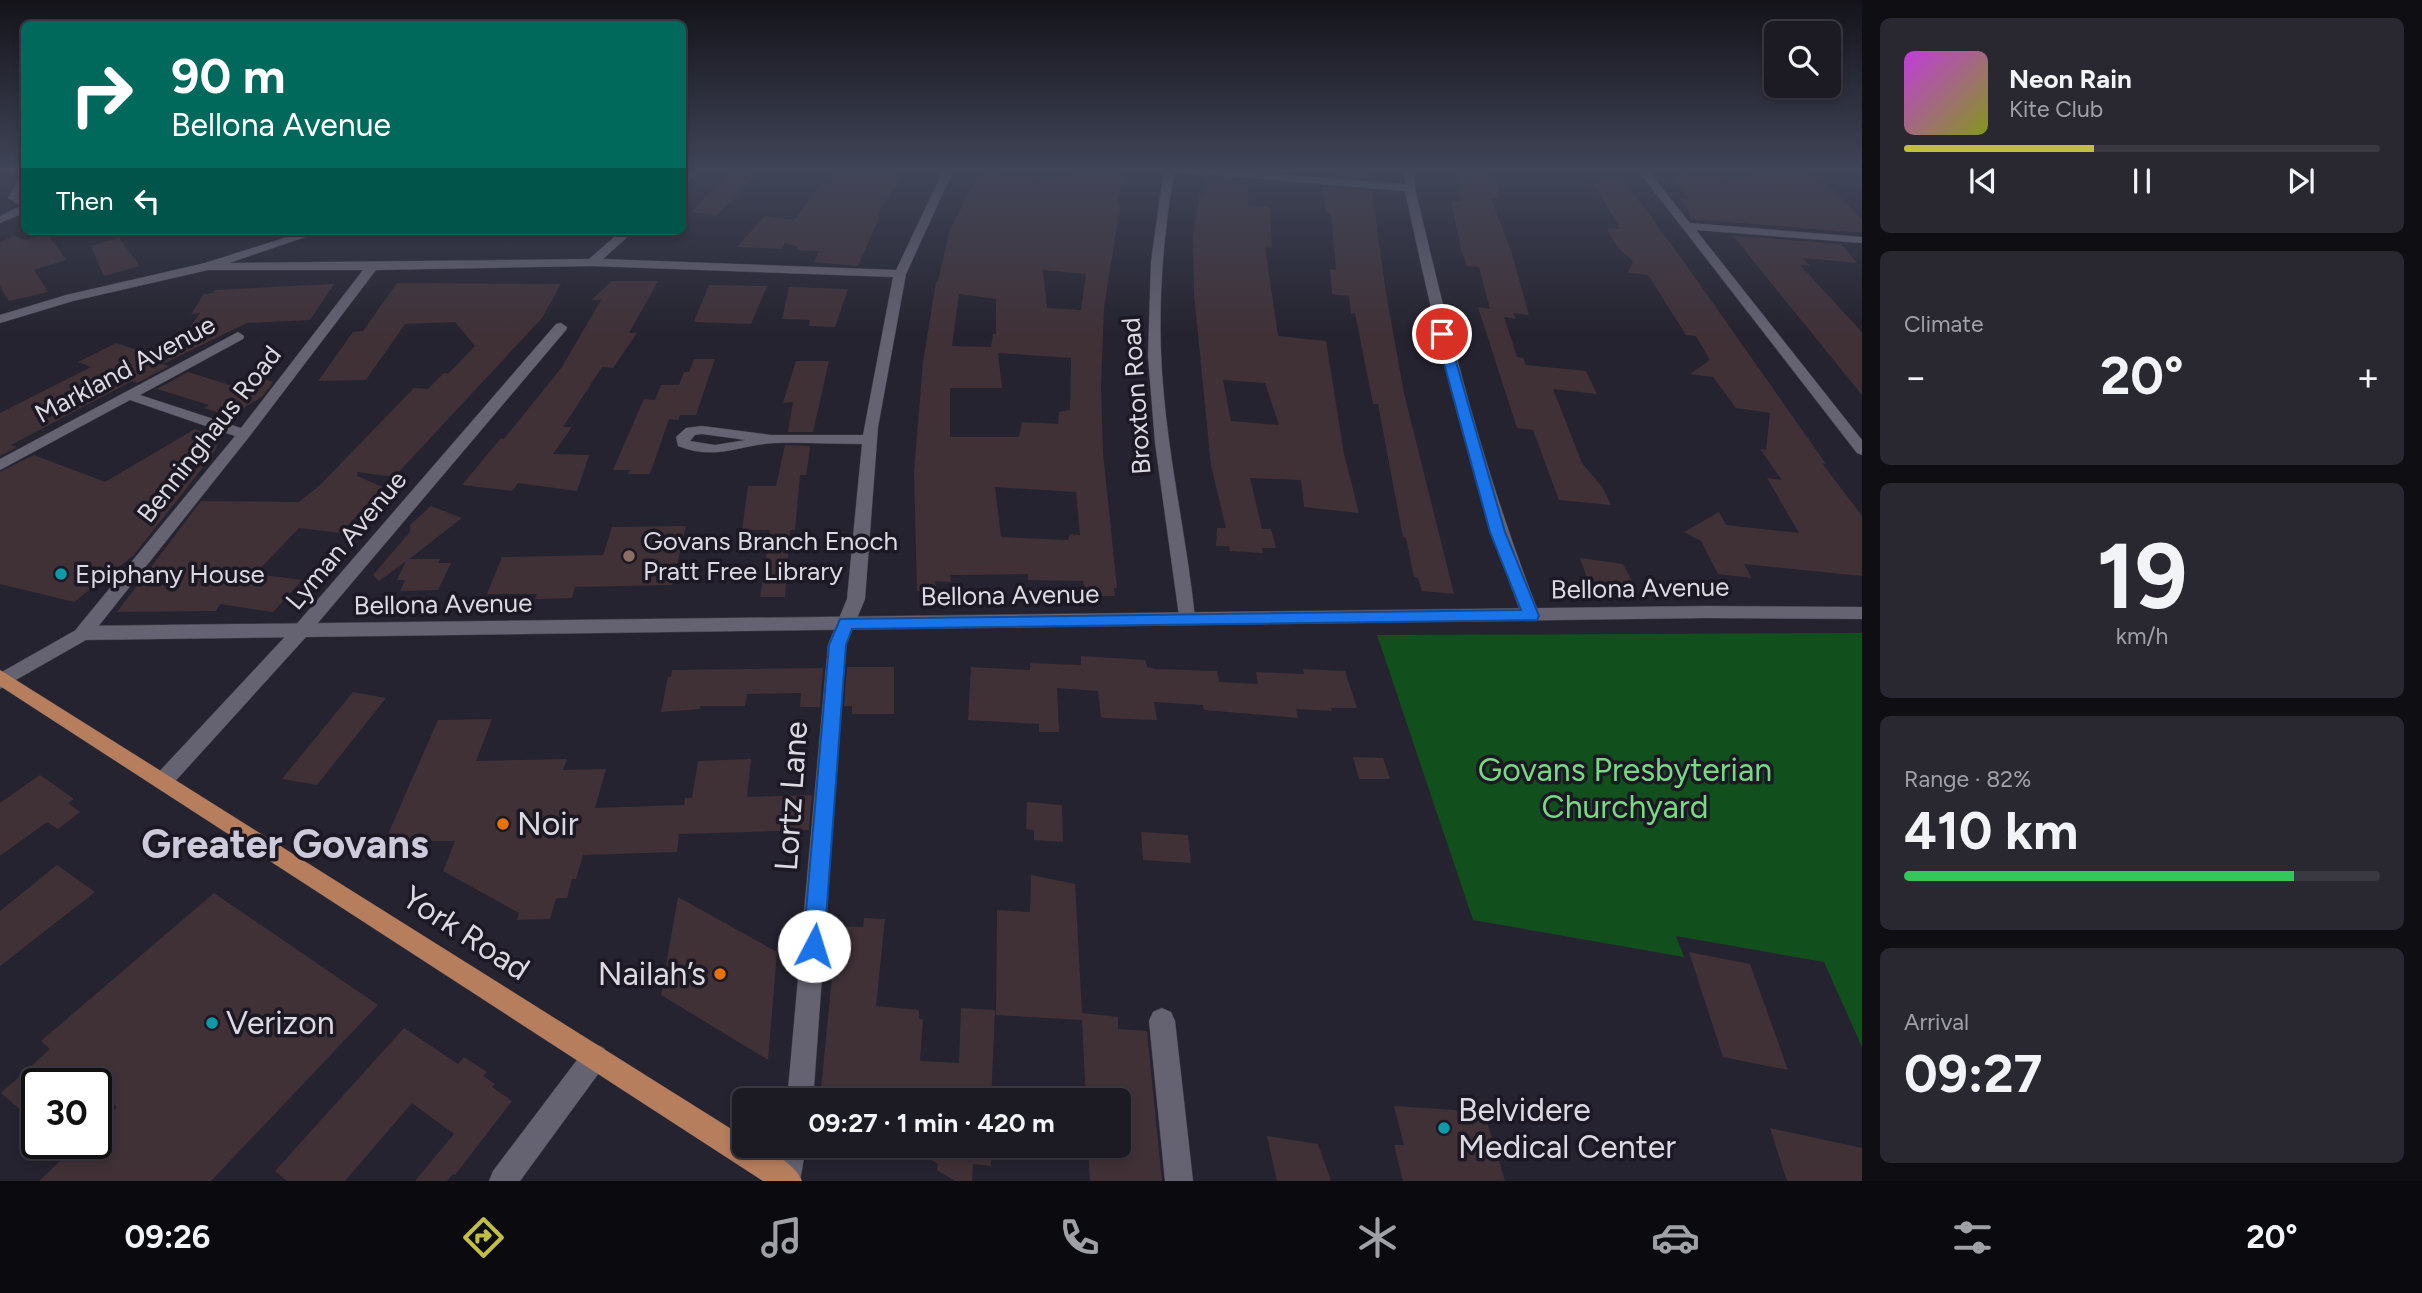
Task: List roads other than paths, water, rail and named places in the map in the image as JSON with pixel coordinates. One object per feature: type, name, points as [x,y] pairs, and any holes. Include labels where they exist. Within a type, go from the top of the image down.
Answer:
[{"type":"main road","name":"York Road","points":[[1,679],[787,1181]]},
{"type":"street","name":"Lortz Lane","points":[[801,1088],[837,645],[856,599],[878,379],[900,274],[923,224]]},
{"type":"street","name":"Broxton Road","points":[[1160,224],[1153,306],[1158,414],[1186,618]]},
{"type":"street","points":[[1418,224],[1442,334],[1467,427],[1498,532],[1531,616]]},
{"type":"street","points":[[1687,226],[1862,240]]},
{"type":"street","points":[[1687,226],[1862,450]]},
{"type":"street","points":[[0,319],[70,298],[208,266],[305,235]]},
{"type":"street","points":[[592,262],[623,235]]},
{"type":"street","points":[[208,266],[270,268],[592,262],[900,274]]},
{"type":"street","name":"Benninghaus Road","points":[[83,633],[244,433],[373,264]]},
{"type":"street","name":"Lyman Avenue","points":[[163,781],[300,632],[561,327]]},
{"type":"street","name":"Markland Avenue","points":[[0,466],[238,336]]},
{"type":"street","points":[[127,396],[244,433]]},
{"type":"street","points":[[771,439],[704,448],[683,443],[683,437],[691,431],[712,430],[771,439],[870,440]]},
{"type":"street","name":"Bellona Avenue","points":[[1,679],[83,633],[1186,618],[1862,613]]},
{"type":"street","points":[[1162,1021],[1179,1181]]},
{"type":"street","points":[[503,1181],[595,1058]]},
{"type":"street","points":[[787,1181],[790,1158]]},
{"type":"place","name":"Govans Branch Enoch Pratt Free Library","points":[[629,556]]},
{"type":"place","name":"Epiphany House","points":[[61,574]]},
{"type":"place","name":"Noir","points":[[503,824]]},
{"type":"place","name":"Nailah’s","points":[[720,974]]},
{"type":"place","name":"Verizon","points":[[212,1023]]},
{"type":"place","name":"Belvidere Medical Center","points":[[1444,1128]]},
{"type":"district","name":"Greater Govans","points":[[285,844]]},
{"type":"park label","name":"Govans Presbyterian Churchyard","points":[[1625,788]]}]
